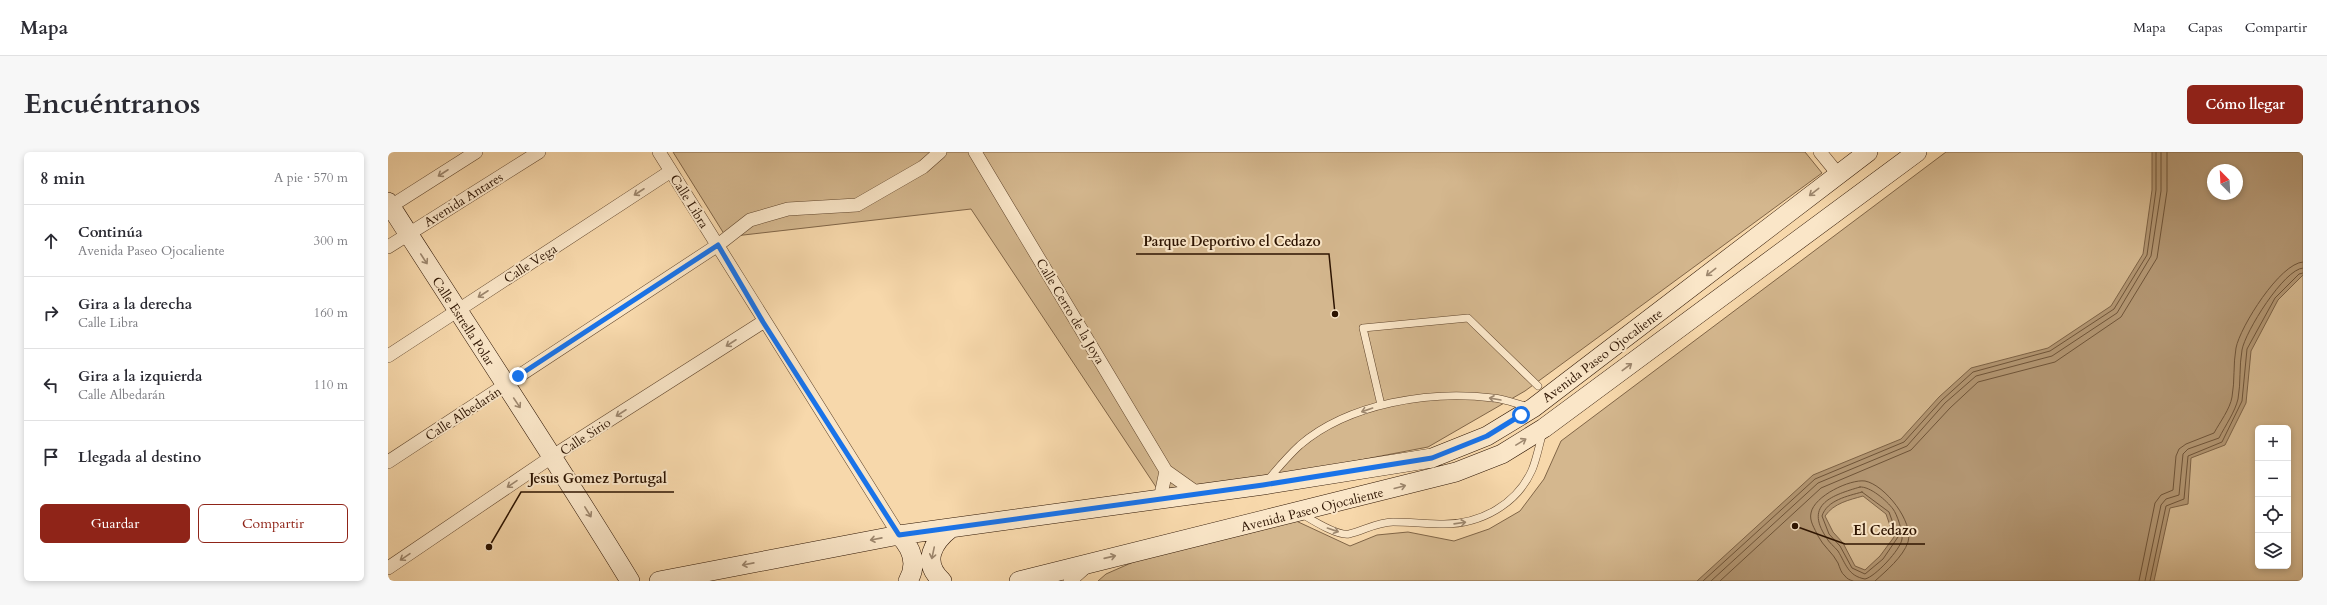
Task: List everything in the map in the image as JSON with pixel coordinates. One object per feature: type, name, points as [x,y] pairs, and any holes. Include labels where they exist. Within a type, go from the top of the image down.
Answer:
[{"type":"main road","name":"Avenida Paseo Ojocaliente","points":[[659,581],[899,535],[1263,485],[1432,458],[1487,436],[1533,408],[1868,152]]},
{"type":"main road","name":"Avenida Paseo Ojocaliente","points":[[1018,581],[1456,472],[1502,454],[1544,428],[1917,152]]},
{"type":"main road","name":"Calle Estrella Polar","points":[[389,206],[553,456],[630,581]]},
{"type":"main road","points":[[942,581],[932,566],[931,553],[938,538],[951,528]]},
{"type":"main road","points":[[899,535],[908,544],[913,556],[908,581]]},
{"type":"street","points":[[389,206],[476,152]]},
{"type":"street","name":"Avenida Antares","points":[[388,247],[539,152]]},
{"type":"street","name":"Calle Libra","points":[[659,152],[718,245],[763,322],[899,535]]},
{"type":"street","name":"Calle Albedarán","points":[[388,462],[718,245],[750,220],[788,209],[857,205],[923,167],[940,152]]},
{"type":"street","name":"Calle Cerro de la Joya","points":[[974,152],[1166,471]]},
{"type":"street","points":[[1820,152],[1838,174]]},
{"type":"street","name":"Calle Vega","points":[[388,356],[671,171]]},
{"type":"street","name":"Calle Sirio","points":[[388,568],[553,456],[763,322]]},
{"type":"street","points":[[1160,499],[1166,471],[1197,493]]},
{"type":"street","points":[[1070,581],[1091,562]]},
{"type":"lane","points":[[1381,405],[1364,328],[1468,318],[1538,386]]},
{"type":"lane","points":[[1263,485],[1301,444],[1350,416],[1381,405],[1412,398],[1463,396],[1494,398],[1533,408]]},
{"type":"lane","points":[[1298,512],[1330,529],[1348,534],[1364,528],[1391,522],[1446,524],[1482,518],[1495,511],[1524,485],[1532,469],[1544,428]]},
{"type":"shaded area","points":[[673,152],[1805,152],[1822,173],[1525,391],[1428,447],[1297,472],[1158,490],[971,209],[726,237]]},
{"type":"shaded area","points":[[1946,152],[2303,152],[2303,581],[1098,581],[1106,574],[1181,541],[1294,520],[1350,546],[1377,535],[1408,532],[1454,541],[1489,529],[1520,511],[1544,479],[1561,441]]},
{"type":"water","points":[[2152,152],[2303,152],[2303,275],[2278,300],[2251,351],[2246,403],[2225,445],[2191,458],[2188,504],[2170,508],[2154,581],[1697,581],[1813,475],[1901,439],[1939,397],[1971,368],[2048,348],[2111,306],[2143,254],[2152,190]],"holes":[[[1863,496],[1886,514],[1894,537],[1880,556],[1865,570],[1855,566],[1843,543],[1833,532],[1825,516],[1837,505]]]},
{"type":"place","name":"Parque Deportivo el Cedazo","points":[[1335,314]]},
{"type":"place","name":"El Cedazo","points":[[1795,526]]},
{"type":"place","name":"Jesus Gomez Portugal","points":[[489,547]]},
{"type":"route","points":[[518,376],[718,245],[763,322],[899,535],[1263,485],[1432,458],[1487,436],[1521,415]]}]
